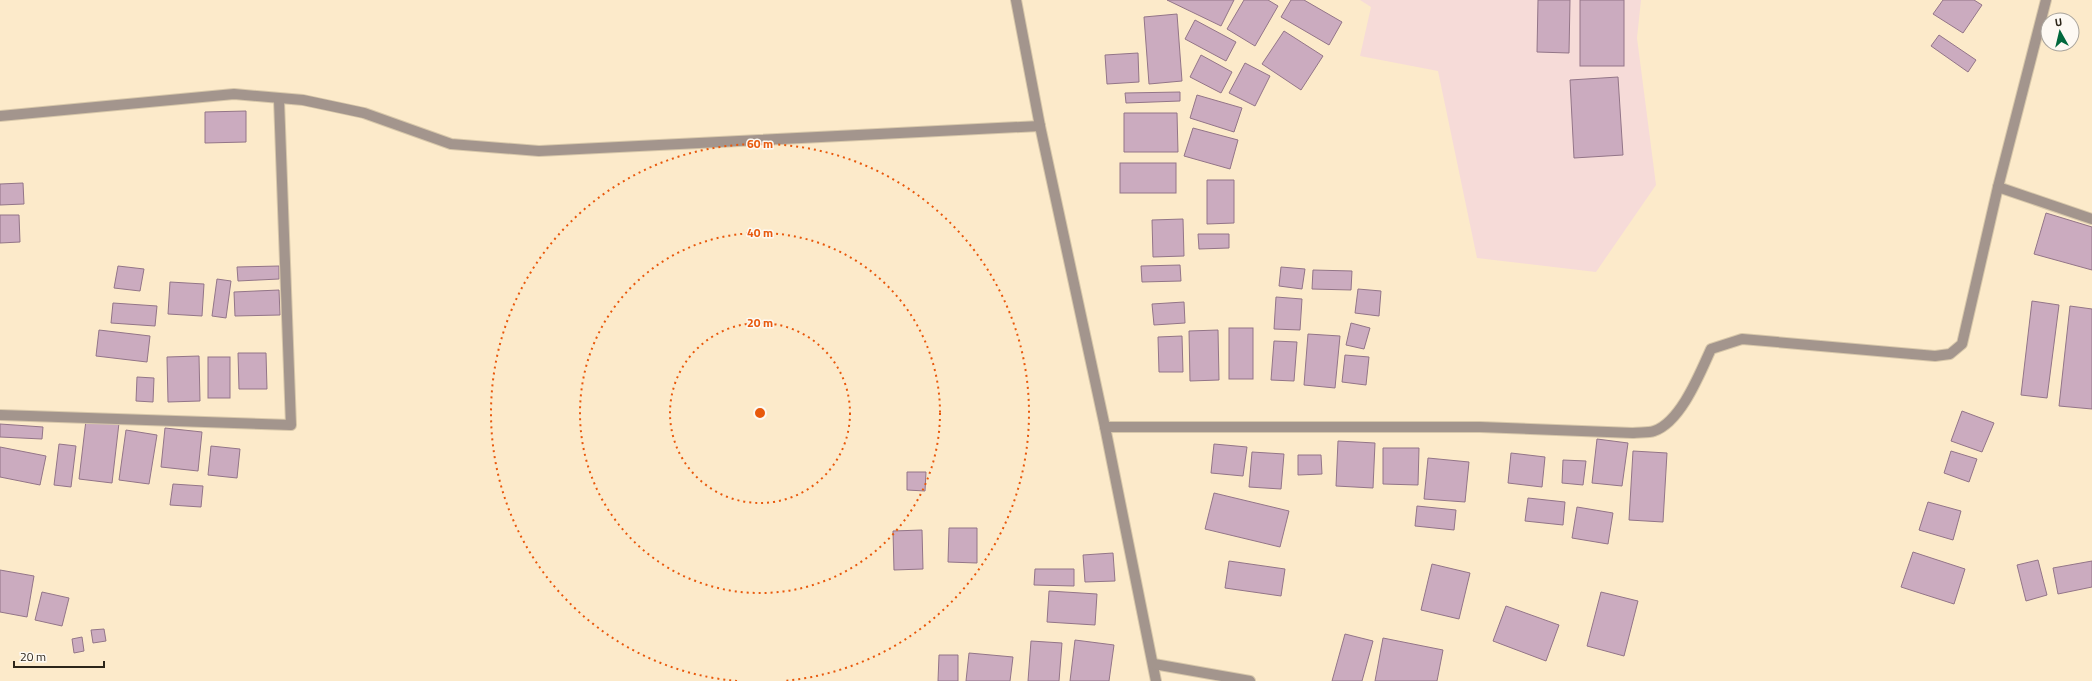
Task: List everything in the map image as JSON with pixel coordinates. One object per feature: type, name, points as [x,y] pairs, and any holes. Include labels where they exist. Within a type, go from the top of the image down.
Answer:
[{"type":"street","points":[[1016,0],[1040,126],[1105,427],[1154,664],[1156,681]]},
{"type":"street","points":[[1105,427],[1480,427],[1633,433],[1654,431],[1665,425],[1675,416],[1696,383],[1711,350],[1742,339],[1935,356],[1950,354],[1962,344],[1998,187],[2046,0]]},
{"type":"street","points":[[0,116],[234,94],[279,100],[303,100],[364,113],[451,144],[539,151],[1040,126]]},
{"type":"street","points":[[0,415],[291,425],[279,100]]},
{"type":"street","points":[[1998,187],[2092,219]]},
{"type":"street","points":[[1154,664],[1250,681]]},
{"type":"shaded area","points":[[1360,0],[1641,0],[1637,38],[1656,185],[1596,272],[1477,258],[1438,71],[1360,56],[1371,7]]},
{"type":"building","points":[[1167,0],[1234,0],[1221,26]]},
{"type":"building","points":[[1244,0],[1268,0],[1278,6],[1255,46],[1227,29]]},
{"type":"building","points":[[1291,0],[1304,0],[1342,22],[1329,45],[1281,17]]},
{"type":"building","points":[[1538,0],[1570,0],[1569,53],[1537,52]]},
{"type":"building","points":[[1580,0],[1624,0],[1624,66],[1580,66]]},
{"type":"building","points":[[1943,0],[1974,0],[1982,5],[1963,33],[1933,14]]},
{"type":"building","points":[[1177,14],[1182,81],[1149,84],[1144,17]]},
{"type":"building","points":[[1195,20],[1236,42],[1226,61],[1185,39]]},
{"type":"building","points":[[1284,31],[1323,56],[1301,90],[1262,64]]},
{"type":"building","points":[[1939,35],[1976,60],[1968,72],[1931,46]]},
{"type":"building","points":[[1138,53],[1139,82],[1107,84],[1105,55]]},
{"type":"building","points":[[1201,55],[1232,72],[1221,93],[1190,77]]},
{"type":"building","points":[[1245,63],[1270,76],[1255,106],[1229,93]]},
{"type":"building","points":[[1618,77],[1623,155],[1574,158],[1570,80]]},
{"type":"building","points":[[1180,92],[1180,101],[1126,103],[1125,93]]},
{"type":"building","points":[[1197,95],[1242,108],[1234,132],[1190,118]]},
{"type":"building","points":[[246,111],[246,142],[205,143],[205,112]]},
{"type":"building","points":[[1124,113],[1177,113],[1178,152],[1124,152]]},
{"type":"building","points":[[1193,128],[1238,140],[1230,169],[1184,156]]},
{"type":"building","points":[[1120,163],[1176,163],[1176,193],[1120,193]]},
{"type":"building","points":[[1207,180],[1234,180],[1234,223],[1207,224]]},
{"type":"building","points":[[23,183],[24,204],[0,205],[0,184]]},
{"type":"building","points":[[2046,213],[2092,227],[2092,270],[2034,254]]},
{"type":"building","points":[[0,215],[19,215],[20,242],[0,243]]},
{"type":"building","points":[[1183,219],[1184,256],[1153,257],[1152,220]]},
{"type":"building","points":[[1198,234],[1229,234],[1229,248],[1199,249]]},
{"type":"building","points":[[1180,265],[1181,281],[1142,282],[1141,266]]},
{"type":"building","points":[[118,266],[144,269],[140,291],[114,288]]},
{"type":"building","points":[[279,266],[279,279],[238,281],[237,267]]},
{"type":"building","points":[[1281,267],[1305,269],[1302,289],[1279,286]]},
{"type":"building","points":[[1313,270],[1352,271],[1351,290],[1312,289]]},
{"type":"building","points":[[217,279],[231,281],[226,318],[212,316]]},
{"type":"building","points":[[170,282],[204,284],[202,316],[168,314]]},
{"type":"building","points":[[1358,289],[1381,291],[1379,316],[1355,313]]},
{"type":"building","points":[[279,290],[280,315],[235,316],[234,292]]},
{"type":"building","points":[[1276,297],[1302,299],[1300,330],[1274,329]]},
{"type":"building","points":[[2032,301],[2059,305],[2047,398],[2021,395]]},
{"type":"building","points":[[1184,302],[1185,323],[1154,325],[1152,304]]},
{"type":"building","points":[[113,303],[157,306],[155,326],[111,323]]},
{"type":"building","points":[[2070,306],[2092,309],[2092,409],[2059,406]]},
{"type":"building","points":[[1351,323],[1370,328],[1364,349],[1346,345]]},
{"type":"building","points":[[1229,328],[1253,328],[1253,379],[1229,379]]},
{"type":"building","points":[[99,330],[150,336],[147,362],[96,356]]},
{"type":"building","points":[[1218,330],[1219,380],[1190,381],[1189,331]]},
{"type":"building","points":[[1308,334],[1340,336],[1335,388],[1304,385]]},
{"type":"building","points":[[1182,336],[1183,372],[1159,372],[1158,337]]},
{"type":"building","points":[[1274,341],[1297,342],[1294,381],[1271,380]]},
{"type":"building","points":[[238,353],[266,353],[267,389],[239,389]]},
{"type":"building","points":[[1345,355],[1369,357],[1366,385],[1342,382]]},
{"type":"building","points":[[199,356],[200,401],[168,402],[167,357]]},
{"type":"building","points":[[208,357],[230,357],[230,398],[208,398]]},
{"type":"building","points":[[137,377],[154,378],[153,402],[136,401]]},
{"type":"building","points":[[1962,411],[1994,423],[1982,452],[1951,441]]},
{"type":"building","points":[[86,420],[119,423],[112,483],[79,479]]},
{"type":"building","points":[[0,424],[43,427],[42,439],[0,437]]},
{"type":"building","points":[[165,428],[202,432],[198,471],[161,467]]},
{"type":"building","points":[[126,430],[157,435],[149,484],[119,480]]},
{"type":"building","points":[[1597,439],[1628,443],[1622,486],[1592,483]]},
{"type":"building","points":[[1338,441],[1375,443],[1373,488],[1336,486]]},
{"type":"building","points":[[59,444],[76,446],[71,487],[54,485]]},
{"type":"building","points":[[1214,444],[1247,447],[1243,476],[1211,473]]},
{"type":"building","points":[[211,446],[240,449],[237,478],[208,475]]},
{"type":"building","points":[[0,447],[46,456],[40,485],[0,477]]},
{"type":"building","points":[[1383,448],[1419,448],[1418,485],[1383,484]]},
{"type":"building","points":[[1633,451],[1667,453],[1663,522],[1629,520]]},
{"type":"building","points":[[1951,451],[1977,459],[1969,482],[1944,473]]},
{"type":"building","points":[[1252,452],[1284,454],[1281,489],[1249,487]]},
{"type":"building","points":[[1511,453],[1545,457],[1542,487],[1508,483]]},
{"type":"building","points":[[1298,455],[1321,455],[1322,474],[1298,475]]},
{"type":"building","points":[[1428,458],[1469,462],[1465,502],[1424,499]]},
{"type":"building","points":[[1563,460],[1586,461],[1583,485],[1562,483]]},
{"type":"building","points":[[907,472],[926,472],[925,491],[907,490]]},
{"type":"building","points":[[173,484],[203,486],[201,507],[170,505]]},
{"type":"building","points":[[1214,493],[1289,511],[1280,547],[1205,529]]},
{"type":"building","points":[[1528,498],[1565,502],[1563,525],[1525,521]]},
{"type":"building","points":[[1928,502],[1961,511],[1953,540],[1919,530]]},
{"type":"building","points":[[1417,506],[1456,510],[1454,530],[1415,526]]},
{"type":"building","points":[[1577,507],[1613,513],[1608,544],[1572,538]]},
{"type":"building","points":[[949,528],[977,528],[977,563],[948,562]]},
{"type":"building","points":[[922,530],[923,569],[894,570],[893,531]]},
{"type":"building","points":[[1913,552],[1965,569],[1954,604],[1901,587]]},
{"type":"building","points":[[1113,553],[1115,581],[1085,582],[1083,555]]},
{"type":"building","points":[[2038,560],[2047,595],[2026,601],[2017,565]]},
{"type":"building","points":[[1229,561],[1285,569],[1281,596],[1225,588]]},
{"type":"building","points":[[2092,561],[2092,587],[2058,594],[2053,568]]},
{"type":"building","points":[[1432,564],[1470,573],[1459,619],[1421,610]]},
{"type":"building","points":[[1035,569],[1074,569],[1074,586],[1034,585]]},
{"type":"building","points":[[0,570],[34,576],[27,617],[0,612]]},
{"type":"building","points":[[1049,591],[1097,594],[1095,625],[1047,622]]},
{"type":"building","points":[[42,592],[69,598],[62,626],[35,620]]},
{"type":"building","points":[[1601,592],[1638,601],[1624,656],[1587,646]]},
{"type":"building","points":[[1506,606],[1559,625],[1546,661],[1493,641]]},
{"type":"building","points":[[104,629],[106,641],[93,643],[91,630]]},
{"type":"building","points":[[1345,634],[1373,641],[1362,681],[1332,681]]},
{"type":"building","points":[[82,637],[84,651],[74,653],[72,639]]},
{"type":"building","points":[[1383,638],[1443,650],[1437,681],[1375,681]]},
{"type":"building","points":[[1075,640],[1114,645],[1109,681],[1070,681]]},
{"type":"building","points":[[1031,641],[1062,643],[1059,681],[1028,681]]},
{"type":"building","points":[[969,653],[1013,657],[1010,681],[966,681]]},
{"type":"building","points":[[939,655],[958,655],[958,681],[938,681]]}]
